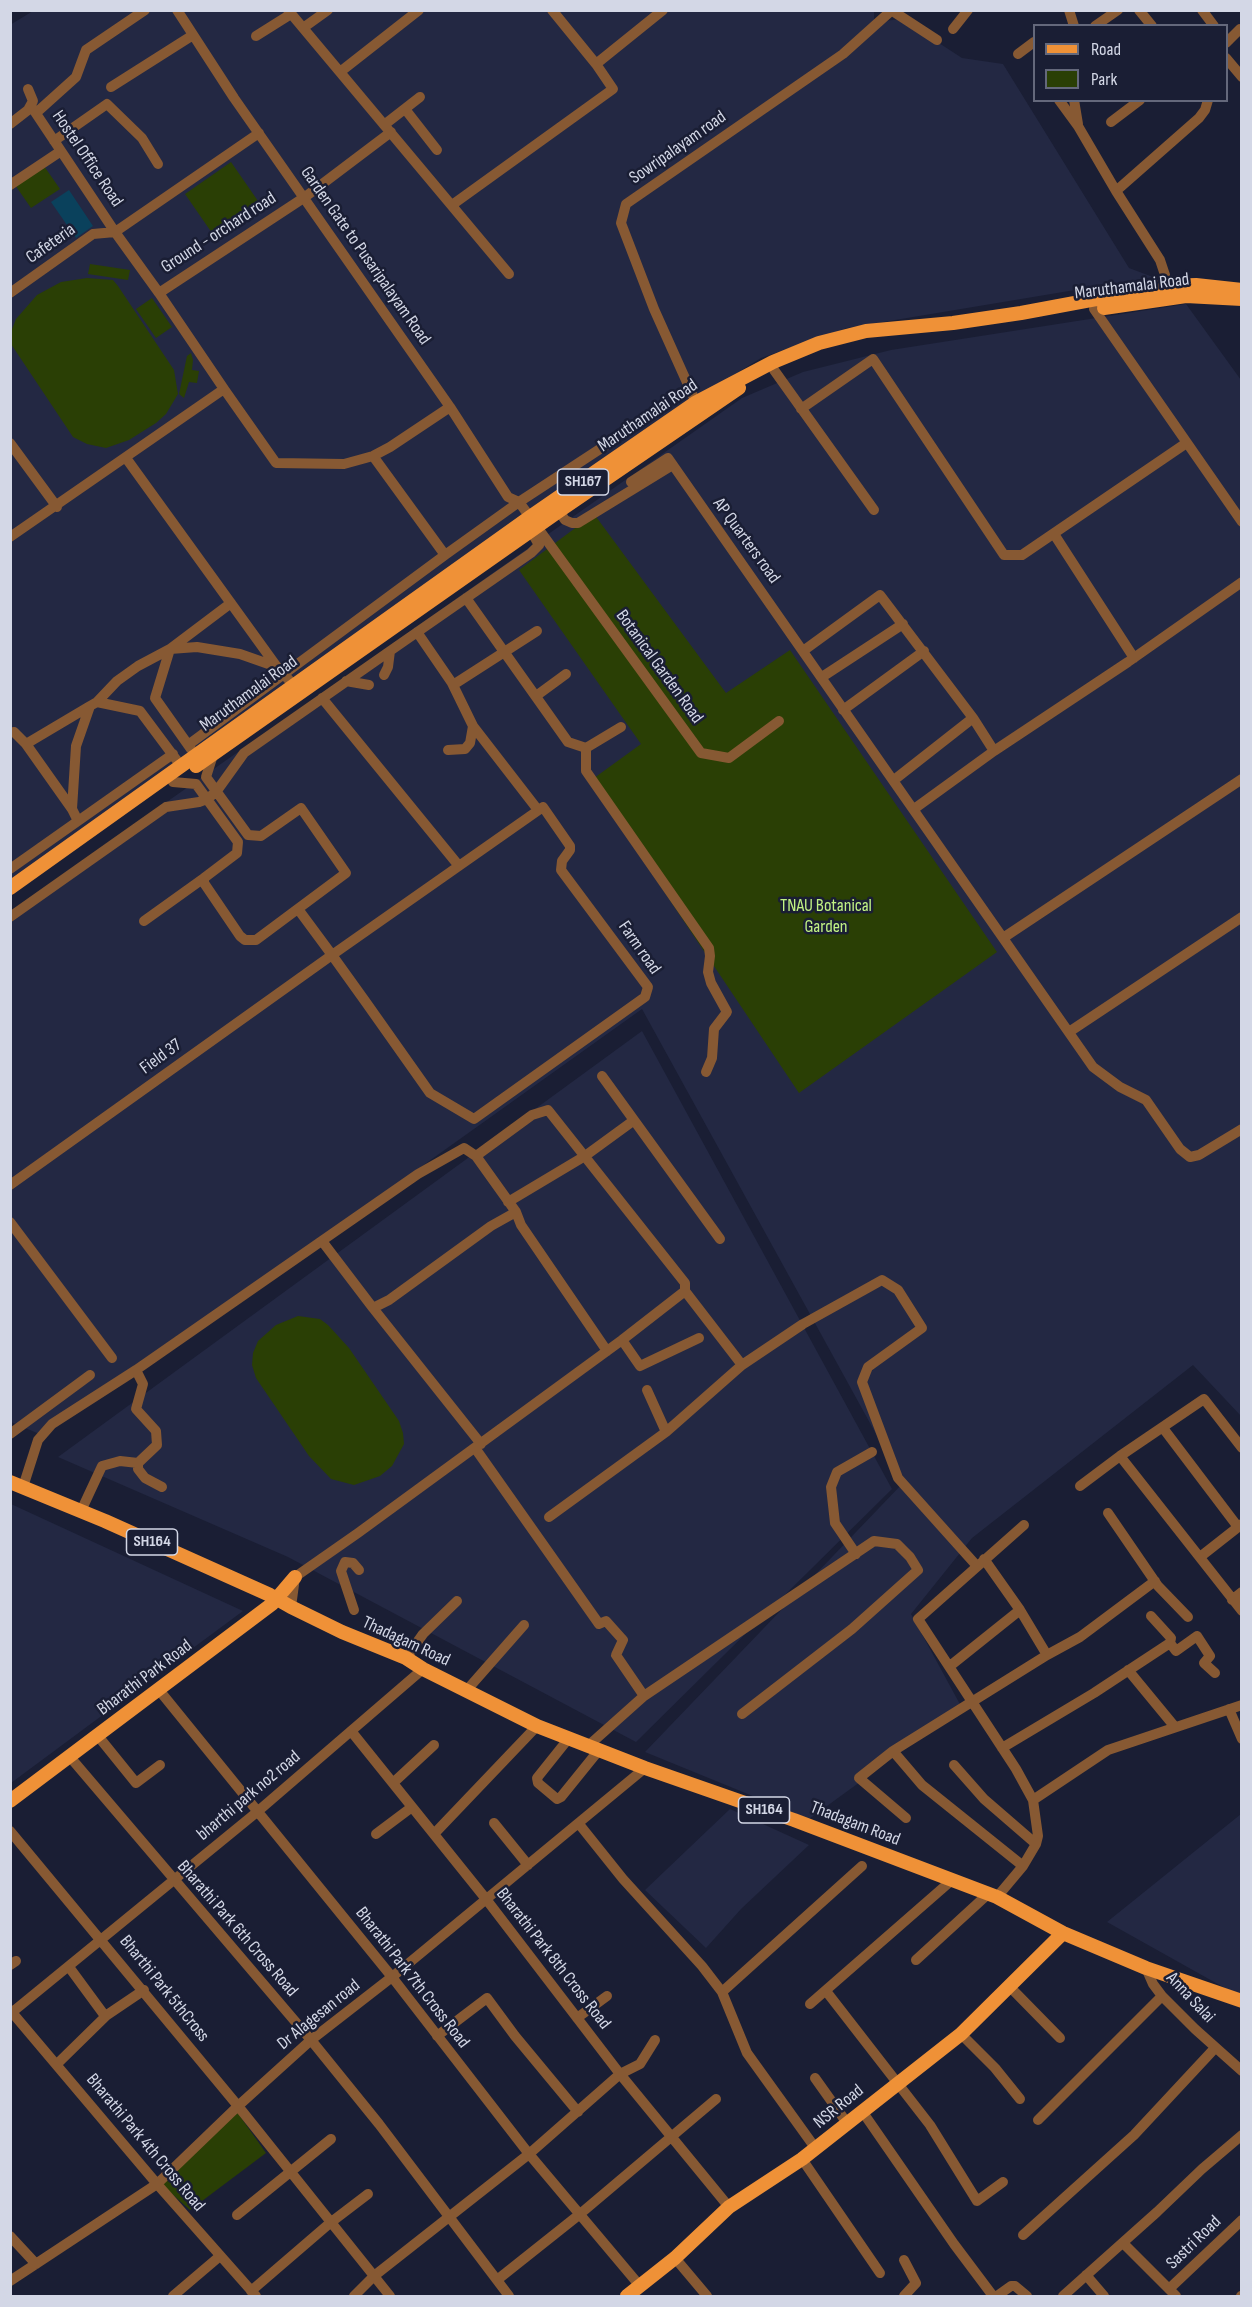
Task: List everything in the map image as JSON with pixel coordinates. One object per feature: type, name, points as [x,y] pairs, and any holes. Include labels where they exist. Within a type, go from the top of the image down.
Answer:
[{"type":"main road","name":"Maruthamalai Road","points":[[10,898],[698,408],[773,362],[819,343],[866,331],[953,323],[1022,313],[1166,286],[1206,286],[1242,290]]},
{"type":"main road","name":"Maruthamalai Road","points":[[11,887],[192,750],[285,675],[532,525],[559,511],[698,408],[774,370],[845,344],[975,328],[1168,297],[1242,299]]},
{"type":"main road","name":"Thadagam Road","points":[[15,1486],[81,1511],[274,1601]]},
{"type":"main road","name":"Thadagam Road","points":[[15,1486],[406,1658],[423,1669],[537,1726],[645,1768],[794,1820],[952,1880],[992,1896],[1063,1933],[1146,1968],[1242,2001]]},
{"type":"main road","name":"Bharathi Park Road","points":[[10,1801],[274,1601],[295,1577]]},
{"type":"main road","name":"NSR Road","points":[[628,2296],[675,2258],[729,2207],[816,2149],[847,2122],[961,2034],[1063,1933]]},
{"type":"street","points":[[10,124],[76,77],[86,50],[145,10]]},
{"type":"street","name":"Garden Gate to Pusaripalayam Road","points":[[177,10],[259,133],[450,407],[508,497],[519,502],[532,525]]},
{"type":"street","points":[[303,28],[328,10]]},
{"type":"street","points":[[340,72],[419,10]]},
{"type":"street","points":[[452,205],[613,89],[596,64],[552,10]]},
{"type":"street","points":[[596,64],[663,10]]},
{"type":"street","points":[[953,29],[968,10]]},
{"type":"street","points":[[1098,24],[1118,10]]},
{"type":"street","points":[[1139,10],[1150,24]]},
{"type":"street","points":[[1202,10],[1212,24]]},
{"type":"street","name":"Sowripalayam road","points":[[698,408],[654,309],[621,223],[626,204],[843,54],[891,11],[937,40]]},
{"type":"street","points":[[256,36],[290,12],[509,274]]},
{"type":"street","points":[[1228,41],[1240,29]]},
{"type":"street","points":[[111,87],[193,35]]},
{"type":"street","points":[[1018,54],[1033,43]]},
{"type":"street","points":[[1228,59],[1242,77]]},
{"type":"street","points":[[28,89],[33,101],[33,109]]},
{"type":"street","name":"Ground - orchard road","points":[[373,456],[344,465],[276,464],[159,293],[305,197],[387,129],[405,109],[420,97]]},
{"type":"street","points":[[1060,102],[1078,126],[1160,260],[1166,275],[1166,286]]},
{"type":"street","points":[[1074,102],[1078,126]]},
{"type":"street","points":[[1111,122],[1137,102]]},
{"type":"street","points":[[1116,191],[1199,118],[1207,102]]},
{"type":"street","points":[[54,141],[107,104],[142,138],[158,164]]},
{"type":"street","name":"Hostel Office Road","points":[[33,109],[159,293]]},
{"type":"street","points":[[405,109],[437,150]]},
{"type":"street","points":[[116,232],[259,133]]},
{"type":"street","points":[[10,185],[61,151]]},
{"type":"street","name":"Cafeteria","points":[[12,290],[93,234],[116,232]]},
{"type":"street","points":[[1094,309],[1185,444],[1242,522]]},
{"type":"street","points":[[801,409],[873,359],[1004,555],[1022,555],[1185,444]]},
{"type":"street","points":[[774,370],[874,510]]},
{"type":"street","points":[[10,537],[57,507],[224,389]]},
{"type":"street","points":[[445,555],[373,456],[450,407]]},
{"type":"street","points":[[10,443],[57,507]]},
{"type":"street","points":[[285,675],[445,555],[519,502],[606,445]]},
{"type":"street","points":[[126,458],[285,675]]},
{"type":"street","points":[[559,511],[565,520],[578,523],[671,466],[668,458],[632,482]]},
{"type":"street","name":"AP Quarters road","points":[[671,466],[794,637],[1099,1072],[1149,1103],[1180,1149],[1190,1157],[1199,1155],[1240,1132]]},
{"type":"street","points":[[10,917],[166,807],[207,799],[216,792],[244,753],[531,553],[539,545],[532,525]]},
{"type":"street","name":"Botanical Garden Road","points":[[532,525],[701,753],[729,758],[779,721]]},
{"type":"street","points":[[1054,534],[1134,658]]},
{"type":"street","points":[[914,809],[1242,582]]},
{"type":"street","points":[[803,651],[880,595],[973,718],[994,752]]},
{"type":"street","points":[[466,598],[568,742],[586,748],[621,727]]},
{"type":"street","points":[[26,744],[93,704],[117,681],[138,666],[170,649],[231,603]]},
{"type":"street","points":[[822,677],[903,624]]},
{"type":"street","points":[[453,685],[537,631]]},
{"type":"street","points":[[332,955],[538,810],[472,726],[453,685],[417,632]]},
{"type":"street","points":[[170,649],[197,647],[240,654],[285,675]]},
{"type":"street","points":[[170,649],[155,698],[192,750]]},
{"type":"street","points":[[384,675],[388,667],[390,651]]},
{"type":"street","points":[[843,710],[924,651]]},
{"type":"street","points":[[536,696],[566,674]]},
{"type":"street","points":[[346,681],[369,685]]},
{"type":"street","points":[[322,698],[459,866]]},
{"type":"street","points":[[10,869],[78,821],[177,760],[140,711],[93,704]]},
{"type":"street","points":[[72,809],[76,746],[93,704]]},
{"type":"street","points":[[894,780],[973,718]]},
{"type":"street","points":[[448,750],[465,749],[470,743],[472,726]]},
{"type":"street","points":[[12,732],[26,744],[78,821]]},
{"type":"street","points":[[586,748],[586,771],[709,948],[708,972],[727,1012],[714,1029],[712,1058],[706,1072]]},
{"type":"street","points":[[204,878],[206,889],[240,936],[255,940],[346,873],[301,808],[261,836],[248,835],[206,777],[213,754]]},
{"type":"street","points":[[1003,938],[1242,779]]},
{"type":"street","points":[[144,921],[237,853],[238,842],[196,784],[173,782]]},
{"type":"street","name":"Farm road","points":[[298,909],[430,1093],[474,1119],[645,997],[648,987],[561,870],[562,861],[570,850],[570,846],[543,807],[538,810]]},
{"type":"street","points":[[1069,1032],[1242,917]]},
{"type":"street","name":"Field 37","points":[[10,1185],[332,955]]},
{"type":"street","points":[[602,1077],[720,1239]]},
{"type":"street","points":[[476,1156],[532,1115],[548,1110],[685,1283],[685,1291],[742,1365]]},
{"type":"street","points":[[508,1202],[585,1156],[633,1121]]},
{"type":"street","points":[[15,1486],[38,1440],[52,1424],[136,1370],[418,1174],[464,1148],[476,1156],[516,1212],[521,1225],[607,1351]]},
{"type":"street","points":[[373,1308],[389,1300],[491,1226],[516,1212]]},
{"type":"street","points":[[10,1222],[112,1358]]},
{"type":"street","points":[[322,1241],[478,1446],[599,1624],[606,1621],[623,1640],[616,1655],[644,1696]]},
{"type":"street","points":[[549,1517],[666,1432],[742,1365],[803,1324],[882,1280],[898,1290],[922,1328],[868,1367],[862,1382],[898,1478],[980,1562],[1020,1610],[1047,1655]]},
{"type":"street","points":[[291,1607],[295,1577],[478,1446],[685,1291]]},
{"type":"street","points":[[622,1340],[640,1366],[699,1338]]},
{"type":"street","points":[[81,1511],[102,1466],[120,1461],[138,1463],[157,1446],[156,1431],[136,1409],[143,1384],[136,1370]]},
{"type":"street","points":[[10,1434],[90,1375]]},
{"type":"street","points":[[647,1390],[666,1432]]},
{"type":"street","points":[[1080,1486],[1204,1399],[1242,1448]]},
{"type":"street","points":[[1163,1428],[1240,1525],[1200,1557]]},
{"type":"street","points":[[856,1554],[836,1523],[831,1487],[837,1472],[872,1452]]},
{"type":"street","points":[[1120,1456],[1242,1611]]},
{"type":"street","points":[[138,1463],[138,1469],[145,1478],[162,1487]]},
{"type":"street","points":[[1108,1513],[1155,1581],[1188,1617]]},
{"type":"street","points":[[916,1960],[992,1896],[1023,1866],[1038,1836],[1033,1800],[918,1618],[1024,1525]]},
{"type":"street","points":[[568,1738],[537,1778],[538,1783],[557,1798],[561,1797],[593,1748],[644,1696],[874,1540],[897,1544],[910,1557],[918,1570],[852,1629],[742,1714]]},
{"type":"street","points":[[336,1549],[345,1562],[353,1563],[359,1570]]},
{"type":"street","points":[[345,1562],[341,1571],[354,1610]]},
{"type":"street","points":[[906,1818],[859,1778],[893,1751],[1047,1655],[1080,1637],[1155,1581]]},
{"type":"street","points":[[1232,1600],[1242,1592]]},
{"type":"street","points":[[406,1658],[423,1634],[457,1601]]},
{"type":"street","points":[[950,1666],[1020,1610]]},
{"type":"street","points":[[1151,1616],[1171,1638],[1170,1643],[1176,1651],[1197,1636],[1210,1656],[1204,1663],[1215,1673]]},
{"type":"street","points":[[466,1691],[524,1625]]},
{"type":"street","points":[[1002,1748],[1170,1643]]},
{"type":"street","name":"bharthi park no2 road","points":[[11,2012],[257,1812],[423,1669]]},
{"type":"street","points":[[1128,1670],[1175,1727]]},
{"type":"street","name":"Bharathi Park 7th Cross Road","points":[[159,1690],[392,1977],[529,2154],[640,2286]]},
{"type":"street","points":[[1033,1800],[1108,1750],[1242,1705]]},
{"type":"street","points":[[1229,1709],[1242,1739]]},
{"type":"street","points":[[434,1834],[537,1726]]},
{"type":"street","name":"Bharathi Park 8th Cross Road","points":[[351,1731],[486,1899],[620,2074],[729,2207]]},
{"type":"street","points":[[98,1736],[136,1783],[160,1766]]},
{"type":"street","points":[[393,1784],[434,1745]]},
{"type":"street","points":[[893,1751],[922,1785],[1023,1866]]},
{"type":"street","name":"Bharathi Park 6th Cross Road","points":[[70,1757],[311,2040],[379,2124],[509,2296]]},
{"type":"street","points":[[954,1766],[984,1799],[1036,1844]]},
{"type":"street","name":"Dr Alagesan road","points":[[10,2281],[157,2184],[311,2040],[392,1977],[645,1768]]},
{"type":"street","points":[[376,1834],[412,1807]]},
{"type":"street","points":[[494,1823],[528,1865]]},
{"type":"street","points":[[579,1824],[623,1879],[702,1966],[722,1992],[747,2053],[816,2149]]},
{"type":"street","name":"Bharthi Park 5thCross","points":[[10,1831],[144,1990],[390,2296]]},
{"type":"street","points":[[722,1992],[862,1866]]},
{"type":"street","points":[[810,2004],[952,1880]]},
{"type":"street","points":[[69,1967],[105,2016]]},
{"type":"street","name":"Anna Salai","points":[[1146,1968],[1153,1984],[1162,1995],[1215,2048],[1242,2071]]},
{"type":"street","points":[[1009,1986],[1060,2038]]},
{"type":"street","points":[[57,2064],[105,2016],[144,1990]]},
{"type":"street","points":[[826,1991],[930,2125],[977,2201],[1003,2182]]},
{"type":"street","points":[[1038,2120],[1162,1995]]},
{"type":"street","points":[[577,2018],[607,1996]]},
{"type":"street","points":[[436,2036],[488,1998],[515,2036],[578,2112]]},
{"type":"street","name":"Bharathi Park 4th Cross Road","points":[[11,2012],[254,2294]]},
{"type":"street","points":[[961,2034],[995,2068],[1020,2099]]},
{"type":"street","points":[[354,2296],[374,2276],[529,2154],[620,2074],[640,2064],[655,2040]]},
{"type":"street","points":[[1023,2235],[1134,2135],[1215,2048]]},
{"type":"street","points":[[815,2078],[847,2122]]},
{"type":"street","points":[[497,2280],[580,2214],[716,2099]]},
{"type":"street","points":[[862,2111],[993,2296]]},
{"type":"street","points":[[1063,2296],[1242,2135]]},
{"type":"street","points":[[237,2215],[289,2171],[332,2139]]},
{"type":"street","points":[[802,2159],[880,2272]]},
{"type":"street","points":[[254,2294],[330,2223],[368,2194]]},
{"type":"street","name":"Sastri Road","points":[[1172,2293],[1242,2220]]},
{"type":"street","points":[[10,2236],[36,2264]]},
{"type":"street","points":[[1123,2242],[1172,2293]]},
{"type":"street","points":[[173,2296],[220,2256]]},
{"type":"street","points":[[675,2258],[707,2296]]},
{"type":"street","points":[[904,2260],[916,2283],[904,2296]]},
{"type":"street","points":[[1086,2275],[1104,2296]]},
{"type":"street","points":[[997,2296],[1011,2286],[1015,2286],[1027,2296]]},
{"type":"shaded area","points":[[33,11],[874,11],[874,22],[902,19],[962,58],[1003,64],[1129,268],[1153,277],[847,328],[761,358],[681,408],[11,880],[10,25]]},
{"type":"shaded area","points":[[69,190],[93,226],[76,238],[51,202]]},
{"type":"shaded area","points":[[1186,304],[1241,380],[1241,1416],[1193,1365],[972,1538],[911,1614],[962,1708],[809,1819],[645,1752],[903,1483],[642,1009],[44,1436],[11,1422],[10,912],[742,398],[803,372],[891,350]]},
{"type":"shaded area","points":[[642,1031],[892,1489],[636,1742],[288,1557],[58,1457]]},
{"type":"shaded area","points":[[11,1504],[243,1611],[11,1783]]},
{"type":"shaded area","points":[[730,1809],[809,1845],[741,1909],[706,1948],[645,1890]]},
{"type":"shaded area","points":[[1241,1814],[1241,1997],[1107,1922]]},
{"type":"green space","points":[[231,162],[258,201],[212,233],[185,194]]},
{"type":"green space","points":[[44,166],[60,189],[31,208],[15,185]]},
{"type":"green space","points":[[90,264],[130,270],[128,280],[88,274]]},
{"type":"green space","points":[[87,278],[113,280],[118,286],[174,370],[178,394],[166,414],[156,423],[129,440],[106,448],[87,444],[73,437],[11,344],[11,332],[16,319],[37,295],[61,282]]},
{"type":"green space","points":[[152,298],[172,327],[156,338],[136,309]]},
{"type":"green space","points":[[191,353],[192,370],[199,371],[197,383],[189,382],[184,398],[179,394],[187,356]]},
{"type":"green space","name":"TNAU Botanical Garden","points":[[594,514],[726,693],[790,650],[997,952],[799,1093],[590,781],[641,744],[519,570]]},
{"type":"green space","points":[[298,1316],[320,1319],[328,1325],[349,1348],[399,1421],[404,1444],[392,1466],[380,1476],[354,1485],[331,1479],[309,1456],[256,1378],[252,1365],[253,1353],[258,1341],[276,1325]]},
{"type":"green space","points":[[237,2112],[266,2153],[190,2210],[161,2184]]}]
